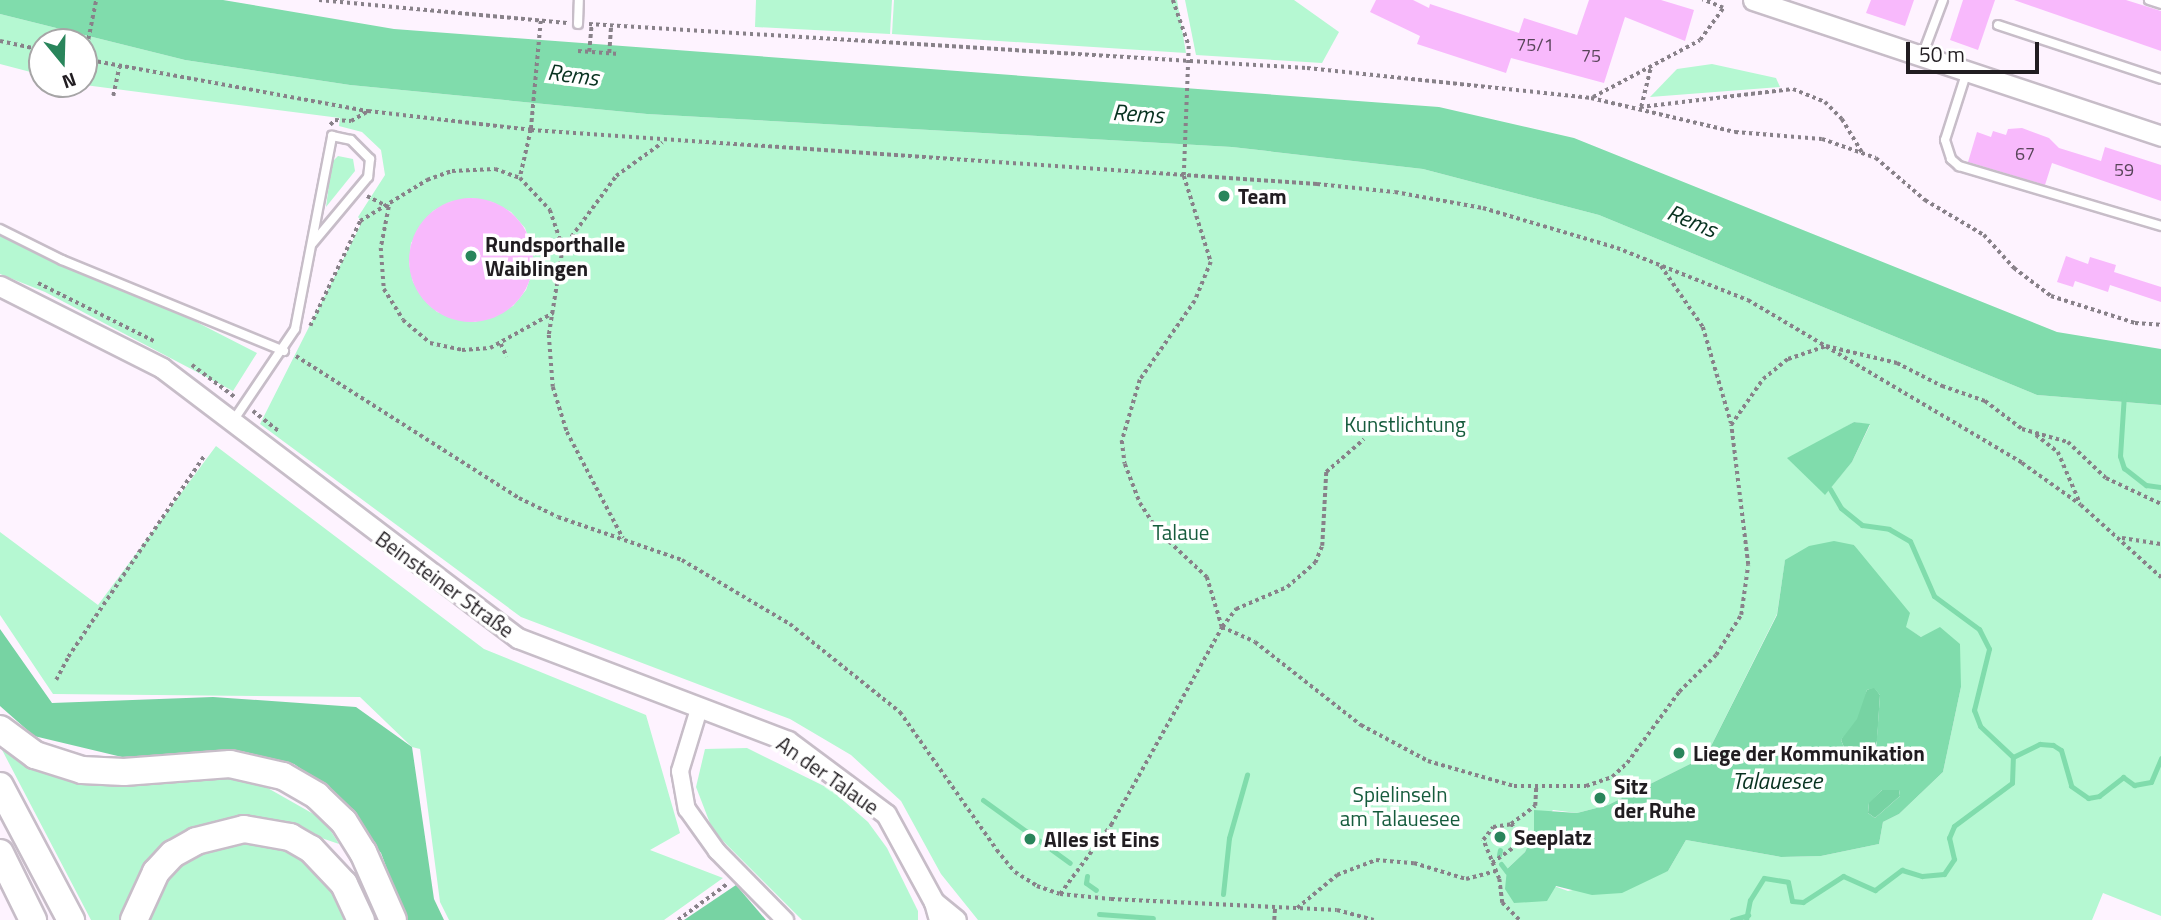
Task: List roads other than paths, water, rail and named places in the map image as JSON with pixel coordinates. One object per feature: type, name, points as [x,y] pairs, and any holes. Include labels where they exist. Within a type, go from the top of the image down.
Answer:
[{"type":"highway","points":[[0,729],[35,755],[82,770],[124,772],[230,764],[284,776],[317,796],[344,822],[363,852],[394,920]]},
{"type":"highway","points":[[0,786],[71,920]]},
{"type":"highway","points":[[134,920],[156,872],[173,855],[195,841],[244,829],[290,837],[311,849],[344,884],[361,920]]},
{"type":"highway","points":[[0,853],[33,920]]},
{"type":"street","points":[[1753,0],[2161,136]]},
{"type":"street","name":"Beinsteiner Straße","points":[[0,286],[162,368],[518,638],[699,709]]},
{"type":"street","points":[[699,709],[680,771],[687,809],[706,838],[785,920]]},
{"type":"street","name":"An der Talaue","points":[[699,709],[788,741],[886,814],[937,911]]},
{"type":"street","points":[[937,911],[956,920]]},
{"type":"lane","points":[[578,24],[579,0]]},
{"type":"lane","points":[[1922,56],[1943,0]]},
{"type":"lane","points":[[2149,0],[2161,4]]},
{"type":"lane","points":[[1998,25],[2161,79]]},
{"type":"lane","points":[[1967,71],[1945,140],[1951,159],[1959,166],[2161,226]]},
{"type":"lane","points":[[233,421],[284,351],[295,329],[332,136],[351,140],[370,159],[368,177],[359,192],[312,244]]},
{"type":"lane","points":[[0,229],[62,260],[284,351]]},
{"type":"water","name":"Rems","points":[[0,0],[223,0],[394,29],[1439,107],[1574,138],[2057,332],[2161,349],[2161,405],[2037,395],[1599,215],[1423,169],[1232,147],[647,114],[350,85],[185,60],[98,38],[98,28],[56,28],[0,14]]},
{"type":"water","points":[[1854,422],[1870,424],[1852,462],[1825,495],[1787,458]]},
{"type":"water","name":"Talauesee","points":[[1834,541],[1854,545],[1910,613],[1906,627],[1921,637],[1940,627],[1960,644],[1961,687],[1943,772],[1899,814],[1883,822],[1879,844],[1821,856],[1781,857],[1686,840],[1668,871],[1622,893],[1592,895],[1556,886],[1547,901],[1514,903],[1505,889],[1507,869],[1525,852],[1534,832],[1534,810],[1577,813],[1608,805],[1706,756],[1777,615],[1785,560],[1809,546]],"holes":[[[1874,688],[1880,695],[1876,750],[1859,760],[1848,757],[1841,740],[1857,719],[1867,690]],[[1882,790],[1899,790],[1900,796],[1875,818],[1868,813],[1869,803]]]},
{"type":"waterway","points":[[2124,394],[2120,456],[2124,468],[2146,485],[2161,487]]},
{"type":"waterway","points":[[1830,489],[1841,508],[1862,525],[1889,529],[1910,541],[1934,596],[1979,629],[1989,649],[1974,710],[1980,726],[2013,757]]},
{"type":"waterway","points":[[2013,757],[2040,744],[2053,745],[2061,750],[2071,786],[2088,798],[2099,796],[2123,777],[2134,785],[2151,782],[2161,758]]},
{"type":"waterway","points":[[1746,920],[1750,900],[1764,878],[1788,882],[1792,901],[1803,902],[1843,876],[1875,890],[1902,870],[1922,876],[1944,874],[1954,859],[1949,838],[1954,826],[2012,783],[2013,757]]},
{"type":"waterway","points":[[1223,894],[1229,838],[1247,775]]},
{"type":"waterway","points":[[983,800],[1070,863]]},
{"type":"waterway","points":[[1499,855],[1500,850]]},
{"type":"waterway","points":[[1501,864],[1507,872]]},
{"type":"waterway","points":[[1087,876],[1086,883],[1096,890]]},
{"type":"waterway","points":[[1099,914],[1153,918]]},
{"type":"waterway","points":[[1732,920],[1748,915]]},
{"type":"place","name":"Team","points":[[1224,196]]},
{"type":"place","name":"Rundsporthalle Waiblingen","points":[[471,256]]},
{"type":"place","name":"Liege der Kommunikation","points":[[1679,753]]},
{"type":"place","name":"Sitz der Ruhe","points":[[1600,798]]},
{"type":"place","name":"Seeplatz","points":[[1500,837]]},
{"type":"place","name":"Alles ist Eins","points":[[1030,839]]},
{"type":"park label","name":"Kunstlichtung","points":[[1405,424]]},
{"type":"park label","name":"Talaue","points":[[1181,532]]},
{"type":"park label","name":"Spielinseln am Talauesee","points":[[1400,806]]}]
